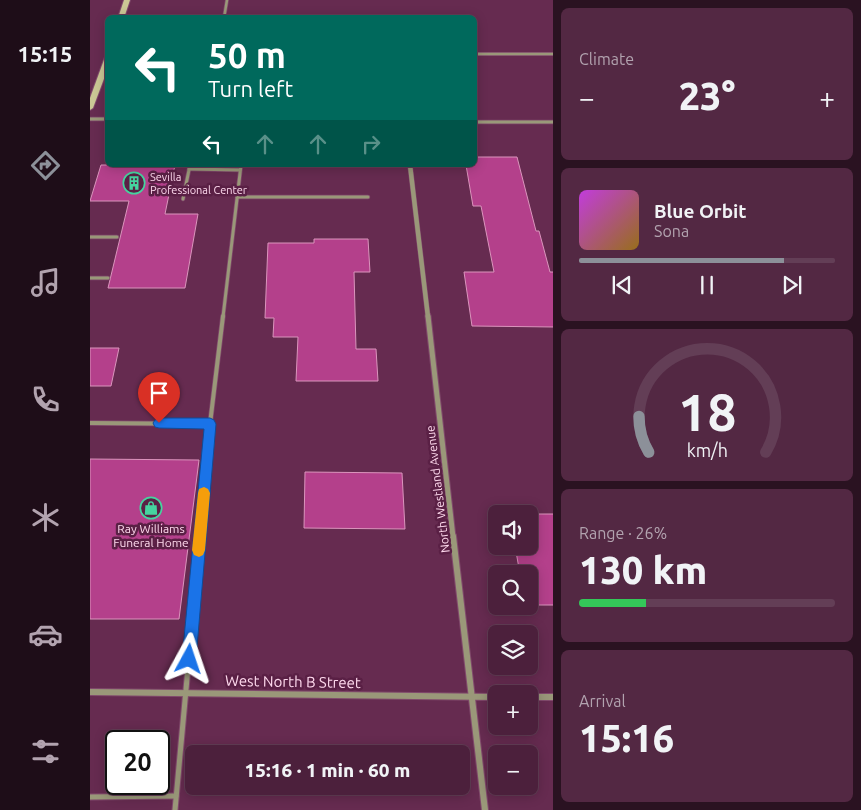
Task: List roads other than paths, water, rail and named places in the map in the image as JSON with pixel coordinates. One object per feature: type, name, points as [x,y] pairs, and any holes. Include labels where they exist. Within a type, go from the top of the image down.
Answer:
[{"type":"main road","points":[[122,15],[127,0]]},
{"type":"main road","points":[[90,108],[105,66]]},
{"type":"street","points":[[90,119],[105,119]]},
{"type":"street","points":[[477,122],[553,122]]},
{"type":"street","name":"North Westland Avenue","points":[[410,167],[485,810]]},
{"type":"street","name":"West North B Street","points":[[90,692],[488,697]]},
{"type":"street","points":[[538,697],[553,697]]},
{"type":"lane","points":[[224,15],[227,0]]},
{"type":"lane","points":[[477,54],[553,54]]},
{"type":"lane","points":[[175,810],[210,424],[240,167],[189,167],[183,199]]},
{"type":"lane","points":[[237,197],[368,197]]},
{"type":"lane","points":[[90,236],[117,237]]},
{"type":"lane","points":[[90,278],[108,278]]},
{"type":"lane","points":[[90,423],[210,424]]},
{"type":"lane","points":[[90,797],[176,796]]},
{"type":"place","name":"Sevilla Professional Center","points":[[134,183]]},
{"type":"place","name":"Ray Williams Funeral Home","points":[[151,508]]}]
